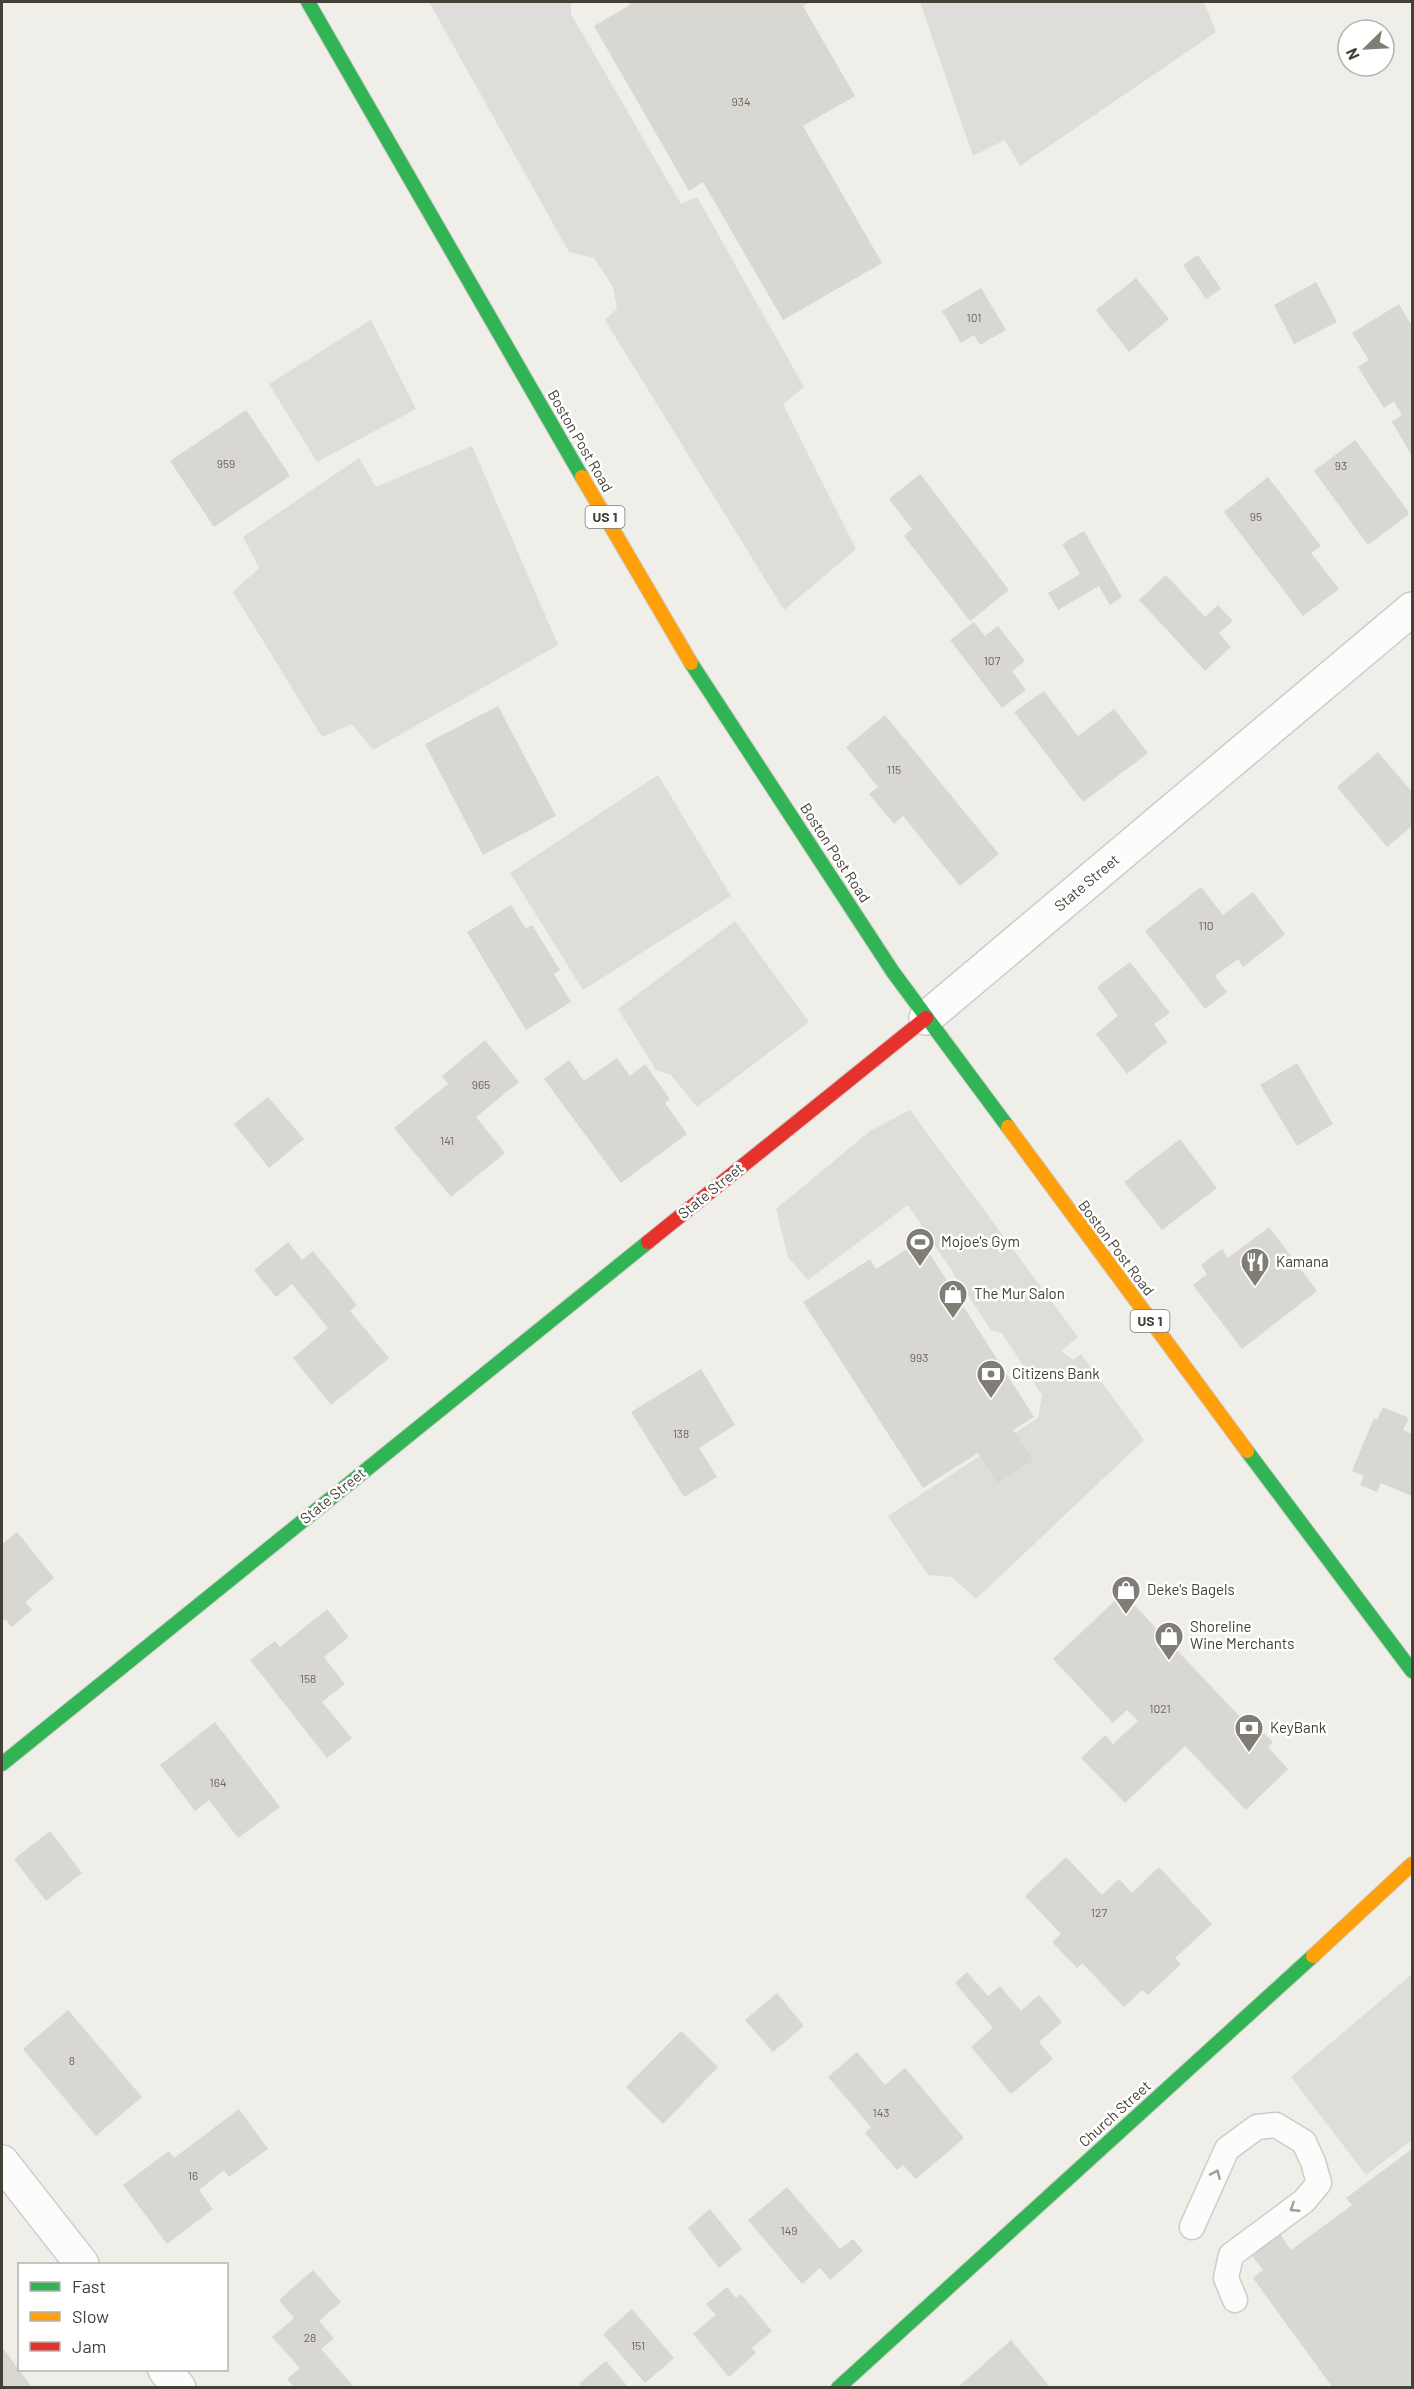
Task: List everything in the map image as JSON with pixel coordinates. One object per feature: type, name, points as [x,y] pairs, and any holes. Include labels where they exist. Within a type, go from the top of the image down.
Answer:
[{"type":"main road","name":"Boston Post Road","points":[[308,2],[677,641],[893,972],[1367,1614],[1413,1671]]},
{"type":"main road","name":"State Street","points":[[2,1764],[926,1018]]},
{"type":"main road","name":"Church Street","points":[[838,2388],[1413,1864]]},
{"type":"street","name":"State Street","points":[[926,1018],[1413,609]]},
{"type":"street","points":[[2,2162],[80,2263]]},
{"type":"street","points":[[166,2371],[179,2388]]},
{"type":"lane","points":[[1192,2228],[1227,2149],[1257,2127],[1266,2126],[1276,2126],[1304,2142],[1319,2183],[1304,2201],[1231,2255],[1227,2278],[1235,2300]]},
{"type":"shaded area","points":[[429,2],[576,2],[571,4],[571,14],[681,204],[697,197],[804,387],[783,404],[856,549],[784,610],[605,320],[617,309],[613,287],[594,258],[569,252]]},
{"type":"shaded area","points":[[920,2],[1204,2],[1216,32],[1020,166],[1005,140],[973,156]]},
{"type":"shaded area","points":[[371,320],[416,409],[317,462],[269,384]]},
{"type":"shaded area","points":[[472,446],[558,645],[373,750],[352,724],[322,737],[233,592],[259,568],[243,537],[359,458],[376,487]]},
{"type":"shaded area","points":[[658,775],[731,896],[583,990],[510,873]]},
{"type":"shaded area","points":[[735,921],[809,1022],[697,1107],[671,1075],[656,1070],[618,1009]]},
{"type":"shaded area","points":[[910,1110],[1078,1337],[1061,1351],[1073,1360],[1081,1354],[1144,1440],[976,1599],[952,1577],[928,1575],[888,1516],[1038,1418],[1042,1395],[1002,1333],[991,1330],[908,1205],[808,1280],[788,1257],[776,1209],[870,1131]]},
{"type":"shaded area","points":[[1412,1974],[1412,2140],[1366,2175],[1291,2077]]},
{"type":"building","points":[[628,2],[810,2],[803,6],[855,96],[803,126],[882,263],[783,320],[703,182],[689,191],[594,26],[630,5]]},
{"type":"building","points":[[1198,255],[1221,289],[1206,299],[1183,265]]},
{"type":"building","points":[[1136,278],[1169,319],[1129,352],[1096,310]]},
{"type":"building","points":[[1316,282],[1337,322],[1294,344],[1274,305]]},
{"type":"building","points":[[981,288],[1006,330],[980,345],[974,335],[961,343],[942,311]]},
{"type":"building","points":[[1399,304],[1412,326],[1412,456],[1392,422],[1402,415],[1394,401],[1384,408],[1358,367],[1369,360],[1352,333]]},
{"type":"building","points":[[246,410],[290,476],[214,527],[170,461]]},
{"type":"building","points":[[1355,440],[1408,511],[1408,515],[1368,545],[1314,471]]},
{"type":"building","points":[[920,474],[1009,590],[970,621],[904,536],[912,529],[889,499]]},
{"type":"building","points":[[1268,477],[1321,546],[1311,553],[1339,589],[1303,616],[1224,512]]},
{"type":"building","points":[[1084,531],[1122,597],[1110,605],[1099,586],[1058,610],[1048,593],[1080,574],[1062,544]]},
{"type":"building","points":[[1166,575],[1205,617],[1218,605],[1233,621],[1219,633],[1231,647],[1205,671],[1139,600]]},
{"type":"building","points":[[974,622],[985,636],[998,626],[1025,661],[1012,671],[1026,690],[1002,708],[950,640]]},
{"type":"building","points":[[1044,691],[1078,736],[1114,709],[1148,753],[1083,802],[1014,712]]},
{"type":"building","points":[[498,706],[556,816],[483,855],[425,744]]},
{"type":"building","points":[[885,715],[999,854],[960,886],[903,816],[894,824],[869,794],[878,787],[846,747]]},
{"type":"building","points":[[1378,752],[1412,792],[1412,826],[1387,847],[1337,787]]},
{"type":"building","points":[[1201,887],[1223,915],[1253,892],[1285,934],[1243,967],[1238,959],[1215,976],[1227,992],[1205,1009],[1145,931]]},
{"type":"building","points":[[511,905],[526,929],[532,925],[560,970],[554,974],[571,1002],[526,1030],[467,932]]},
{"type":"building","points":[[1130,962],[1170,1013],[1154,1024],[1167,1042],[1127,1074],[1096,1034],[1118,1016],[1097,987]]},
{"type":"building","points":[[485,1040],[519,1082],[476,1117],[505,1153],[451,1197],[394,1128],[448,1084],[442,1076]]},
{"type":"building","points":[[617,1058],[630,1076],[645,1064],[670,1099],[665,1103],[687,1134],[621,1183],[544,1079],[569,1060],[584,1081]]},
{"type":"building","points":[[1297,1063],[1333,1124],[1297,1146],[1260,1085]]},
{"type":"building","points":[[268,1097],[304,1139],[269,1168],[234,1124]]},
{"type":"building","points":[[1180,1139],[1217,1188],[1162,1230],[1124,1182]]},
{"type":"building","name":"Kamana","points":[[1269,1227],[1317,1291],[1242,1349],[1193,1285],[1207,1274],[1201,1265],[1222,1249],[1228,1258]]},
{"type":"building","points":[[921,1240],[1034,1417],[1013,1430],[1033,1460],[997,1483],[978,1453],[923,1488],[803,1302],[870,1259],[876,1269]]},
{"type":"building","points":[[288,1242],[302,1260],[313,1251],[357,1305],[350,1311],[389,1358],[331,1405],[293,1358],[328,1328],[292,1284],[276,1297],[254,1270]]},
{"type":"building","points":[[701,1369],[735,1425],[699,1448],[717,1477],[684,1497],[631,1412]]},
{"type":"building","points":[[1383,1407],[1409,1418],[1403,1430],[1412,1434],[1412,1496],[1381,1483],[1377,1492],[1360,1485],[1364,1476],[1352,1471],[1374,1418],[1377,1420]]},
{"type":"building","points":[[17,1532],[54,1578],[25,1602],[32,1610],[12,1627],[5,1619],[2,1622],[2,1544]]},
{"type":"building","points":[[1123,1593],[1257,1735],[1262,1731],[1273,1742],[1268,1747],[1288,1769],[1246,1810],[1185,1746],[1125,1803],[1081,1758],[1105,1735],[1113,1744],[1138,1721],[1127,1710],[1113,1723],[1053,1659]]},
{"type":"building","points":[[327,1609],[349,1637],[324,1657],[345,1684],[322,1702],[352,1738],[327,1758],[250,1660],[275,1641],[280,1647]]},
{"type":"building","points":[[215,1722],[280,1807],[238,1838],[209,1800],[195,1811],[160,1765]]},
{"type":"building","points":[[50,1831],[82,1873],[46,1901],[14,1859]]},
{"type":"building","points":[[1066,1857],[1102,1895],[1119,1879],[1132,1893],[1159,1867],[1212,1924],[1175,1958],[1181,1964],[1148,1995],[1142,1990],[1124,2007],[1082,1963],[1077,1968],[1052,1942],[1061,1934],[1025,1896]]},
{"type":"building","points":[[967,1972],[988,1996],[1000,1986],[1021,2011],[1039,1995],[1062,2022],[1039,2042],[1053,2059],[1011,2094],[971,2047],[993,2028],[955,1983]]},
{"type":"building","points":[[777,1993],[804,2026],[773,2052],[745,2020]]},
{"type":"building","points":[[68,2010],[142,2097],[96,2136],[23,2049]]},
{"type":"building","points":[[681,2031],[718,2067],[663,2124],[626,2087]]},
{"type":"building","points":[[857,2052],[885,2085],[905,2068],[964,2138],[916,2179],[903,2165],[897,2170],[865,2133],[871,2127],[828,2077]]},
{"type":"building","points":[[239,2109],[268,2149],[229,2177],[224,2170],[199,2190],[213,2209],[167,2244],[123,2185],[169,2151],[174,2158]]},
{"type":"building","points":[[1412,2149],[1412,2388],[1333,2388],[1253,2278],[1263,2270],[1246,2248],[1275,2227],[1291,2250],[1352,2205],[1346,2198]]},
{"type":"building","points":[[787,2187],[840,2249],[853,2239],[863,2251],[830,2280],[820,2268],[802,2284],[748,2220]]},
{"type":"building","points":[[710,2209],[742,2249],[719,2268],[688,2228]]},
{"type":"building","points":[[313,2270],[341,2302],[319,2321],[334,2338],[321,2349],[355,2388],[295,2388],[287,2379],[300,2368],[272,2337],[294,2318],[279,2300]]},
{"type":"building","points":[[727,2287],[736,2298],[741,2294],[772,2331],[752,2348],[756,2353],[729,2377],[693,2334],[716,2315],[706,2304]]},
{"type":"building","points":[[632,2309],[674,2358],[645,2383],[603,2334]]},
{"type":"building","points":[[1011,2340],[1051,2388],[957,2388]]},
{"type":"building","points":[[2,2347],[31,2386],[29,2388],[2,2388]]},
{"type":"building","points":[[606,2361],[629,2388],[582,2388],[579,2384]]},
{"type":"traffic: fast","points":[[308,2],[582,477]]},
{"type":"traffic: fast","points":[[691,663],[893,972],[1008,1127]]},
{"type":"traffic: fast","points":[[2,1764],[648,1242]]},
{"type":"traffic: fast","points":[[1247,1451],[1412,1671]]},
{"type":"traffic: fast","points":[[838,2388],[1313,1956]]},
{"type":"traffic: slow","points":[[582,477],[691,663]]},
{"type":"traffic: slow","points":[[1008,1127],[1247,1451]]},
{"type":"traffic: slow","points":[[1313,1956],[1412,1864]]},
{"type":"traffic: jam","points":[[648,1242],[926,1018]]},
{"type":"place","name":"Mojoe's Gym","points":[[920,1268]]},
{"type":"place","name":"Kamana","points":[[1255,1288]]},
{"type":"place","name":"The Mur Salon","points":[[953,1320]]},
{"type":"place","name":"Citizens Bank","points":[[991,1400]]},
{"type":"place","name":"Deke's Bagels","points":[[1126,1616]]},
{"type":"place","name":"Shoreline Wine Merchants","points":[[1169,1662]]},
{"type":"place","name":"KeyBank","points":[[1249,1754]]}]
